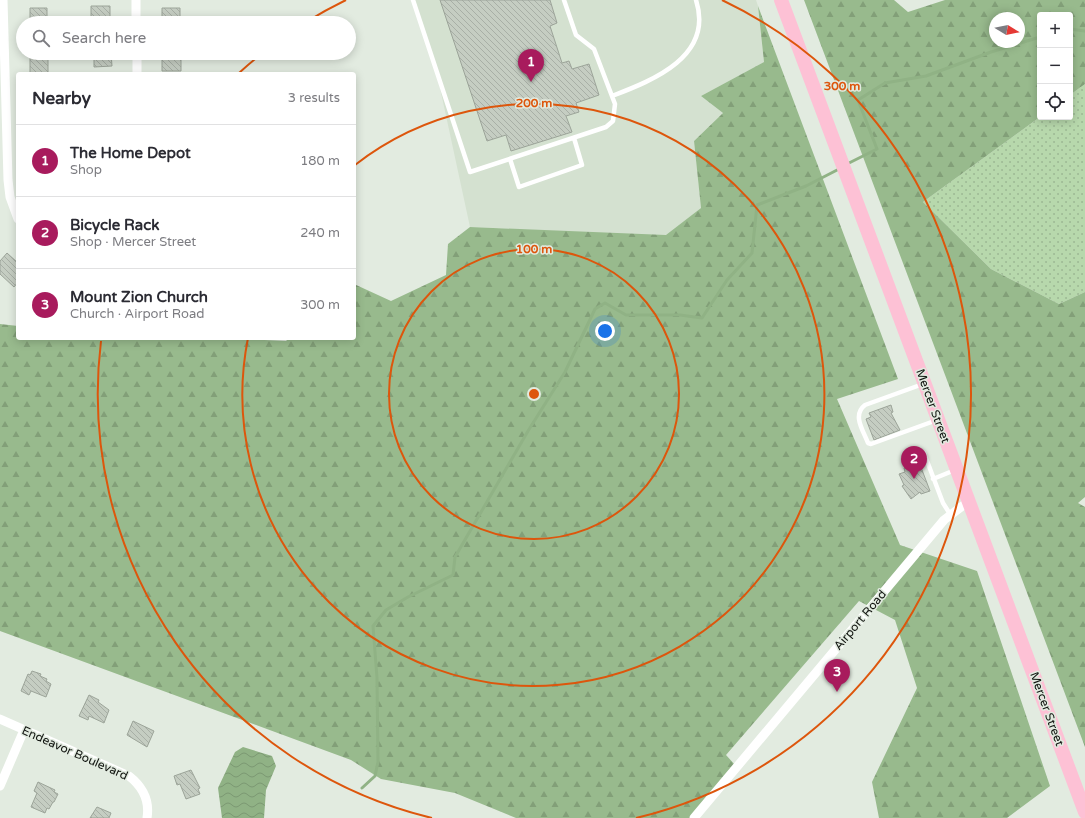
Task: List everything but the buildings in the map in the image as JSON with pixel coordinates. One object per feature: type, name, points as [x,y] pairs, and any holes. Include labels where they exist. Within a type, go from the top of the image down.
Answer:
[{"type":"main road","name":"Mercer Street","points":[[781,0],[1085,812]]},
{"type":"street","points":[[3,0],[2,54],[8,190],[16,214]]},
{"type":"street","points":[[136,0],[136,16]]},
{"type":"street","points":[[137,60],[137,72]]},
{"type":"street","name":"Airport Road","points":[[694,818],[808,680],[950,514],[969,501]]},
{"type":"street","name":"Endeavor Boulevard","points":[[0,719],[129,776],[139,785],[144,793],[148,808],[147,818]]},
{"type":"street","points":[[0,786],[24,730]]},
{"type":"lane","points":[[413,0],[470,172],[606,127],[613,121],[615,104],[594,49],[576,35],[564,0]]},
{"type":"lane","points":[[612,96],[657,78],[681,60],[693,42],[699,26],[700,13],[696,0]]},
{"type":"lane","points":[[510,159],[519,187],[582,165],[574,138]]},
{"type":"lane","points":[[925,384],[865,405],[859,409],[857,415],[868,443],[871,444],[938,419]]},
{"type":"lane","points":[[904,461],[924,453],[943,503],[950,514]]},
{"type":"lane","points":[[933,479],[957,470]]},
{"type":"shaded area","points":[[411,0],[756,0],[758,6],[764,62],[701,96],[723,113],[694,141],[701,208],[666,236],[470,227],[437,74]]},
{"type":"shaded area","points":[[1085,84],[1085,292],[1059,304],[991,269],[923,202],[1037,119],[1073,120],[1073,93]]},
{"type":"green space","points":[[804,0],[894,0],[908,12],[945,0],[1085,0],[1085,84],[1073,93],[1073,12],[1037,12],[1037,119],[923,202],[991,269],[1059,304],[1085,292],[1085,497],[1078,503],[1085,507],[1085,747]]},
{"type":"green space","points":[[758,6],[898,379],[837,399],[900,545],[977,571],[1050,786],[1007,818],[879,818],[872,782],[917,688],[895,620],[859,601],[726,755],[736,766],[695,818],[516,818],[455,793],[381,779],[351,760],[0,631],[0,324],[16,326],[16,340],[356,340],[356,285],[391,301],[446,275],[448,244],[470,227],[666,235],[701,208],[694,141],[723,113],[701,96],[764,62]]},
{"type":"water","points":[[243,747],[272,756],[276,766],[266,790],[264,818],[222,818],[218,788],[235,752]]},
{"type":"waterway","points":[[1073,29],[1085,31]]},
{"type":"waterway","points":[[847,164],[877,149],[858,100],[885,83],[926,76],[991,52],[1037,38]]},
{"type":"waterway","points":[[362,788],[375,776],[378,762],[377,678],[373,626],[386,610],[408,597],[453,575],[455,557],[528,431],[565,372],[595,309],[605,303],[626,315],[680,315],[702,318],[727,280],[752,253],[757,205],[806,186],[841,168]]},
{"type":"place","name":"The Home Depot","points":[[531,82]]},
{"type":"place","name":"Bicycle Rack","points":[[914,479]]},
{"type":"place","name":"Mount Zion Church","points":[[837,692]]}]
